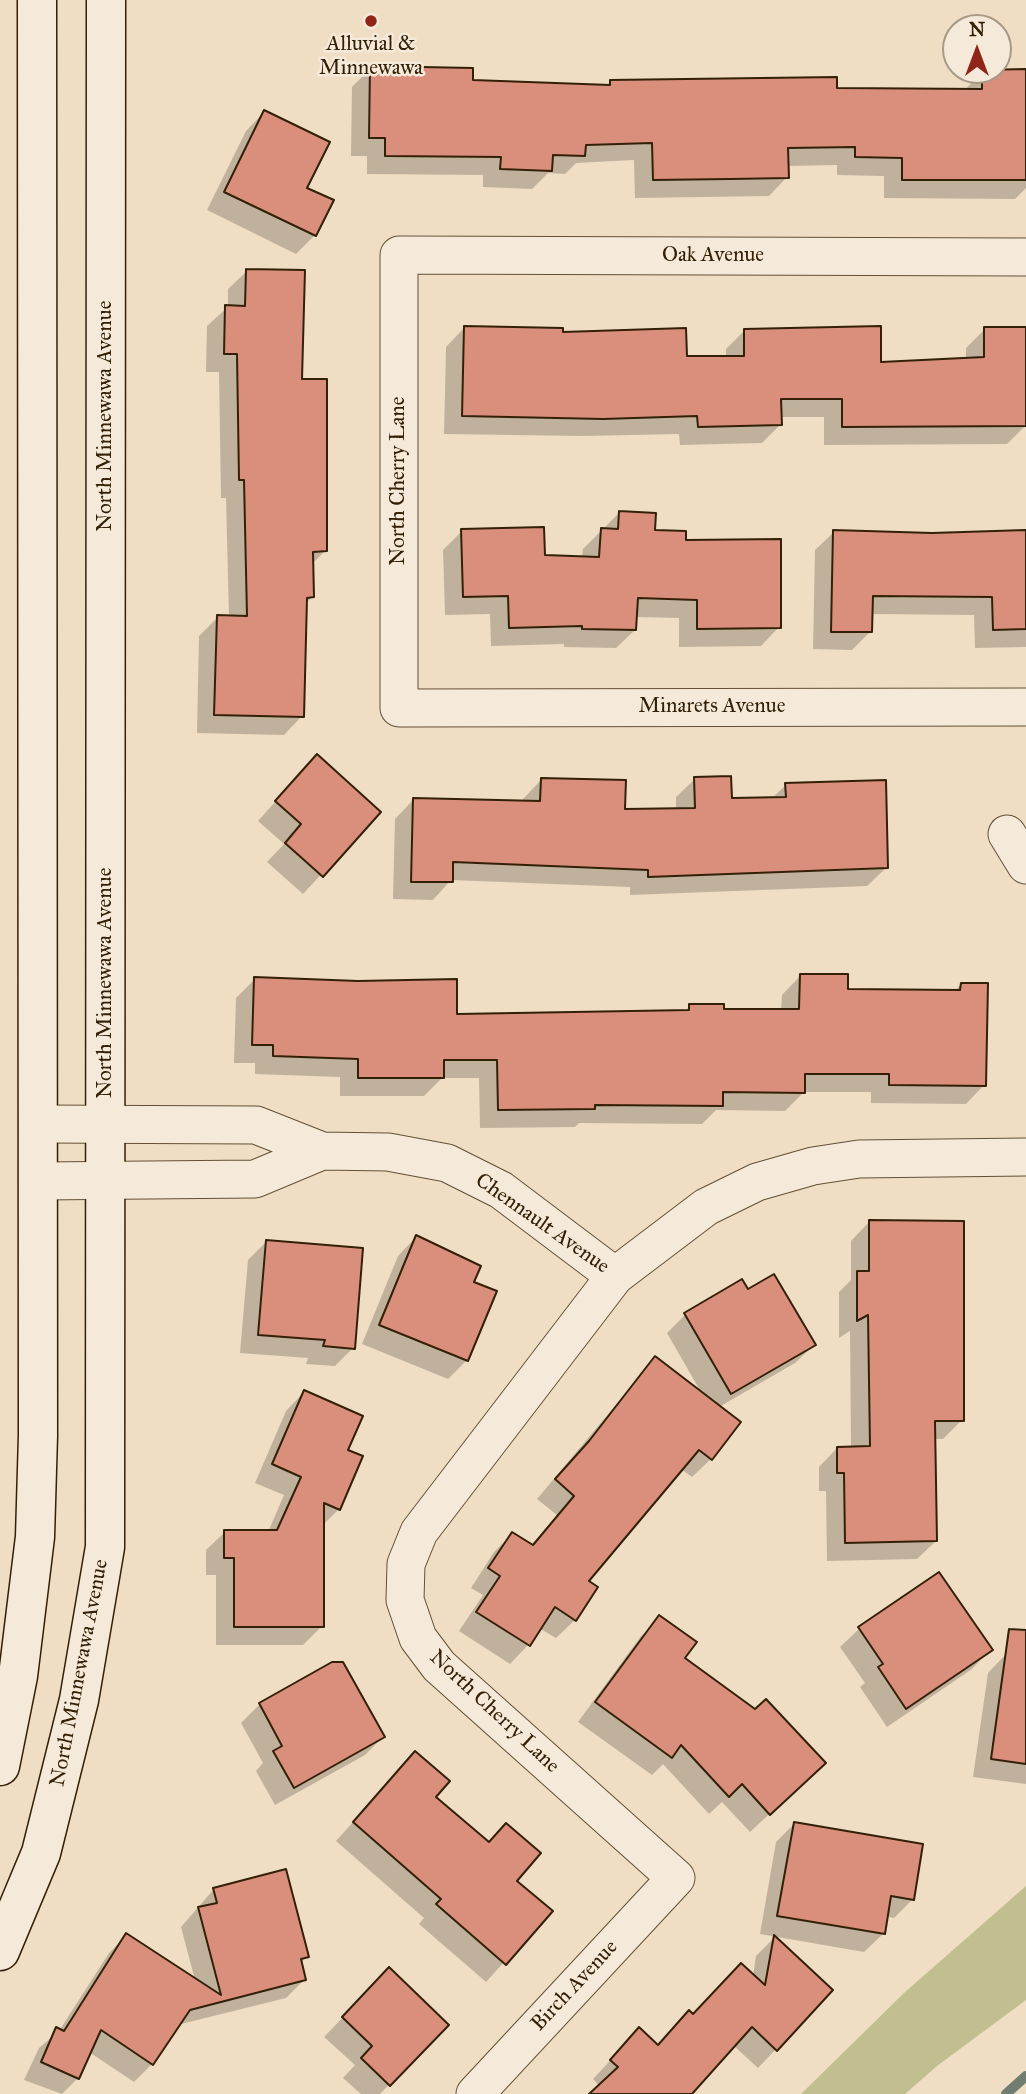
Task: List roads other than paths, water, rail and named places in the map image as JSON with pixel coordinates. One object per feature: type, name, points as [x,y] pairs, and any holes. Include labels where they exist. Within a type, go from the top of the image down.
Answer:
[{"type":"main road","points":[[0,1766],[18,1676],[35,1537],[40,1181],[37,0]]},
{"type":"main road","name":"North Minnewawa Avenue","points":[[0,1951],[41,1853],[79,1700],[105,1547],[106,0]]},
{"type":"street","name":"Oak Avenue","points":[[399,255],[1026,257]]},
{"type":"street","name":"North Cherry Lane","points":[[399,255],[399,708]]},
{"type":"street","name":"Minarets Avenue","points":[[399,708],[1026,707]]},
{"type":"street","points":[[1007,834],[1026,865]]},
{"type":"street","name":"Chennault Avenue","points":[[40,1124],[256,1125],[322,1150],[419,1156],[474,1174],[501,1190],[615,1276],[706,1206],[757,1182],[813,1166],[859,1159],[1026,1157]]},
{"type":"street","name":"Chennault Avenue","points":[[40,1181],[255,1179],[322,1150]]},
{"type":"street","name":"North Cherry Lane","points":[[615,1276],[419,1532],[406,1564],[405,1600],[418,1638],[439,1666],[676,1878]]},
{"type":"street","name":"Birch Avenue","points":[[475,2094],[676,1878]]},
{"type":"waterway","points":[[1006,2094],[1026,2076]]},
{"type":"place","name":"Alluvial & Minnewawa","points":[[371,21]]}]
